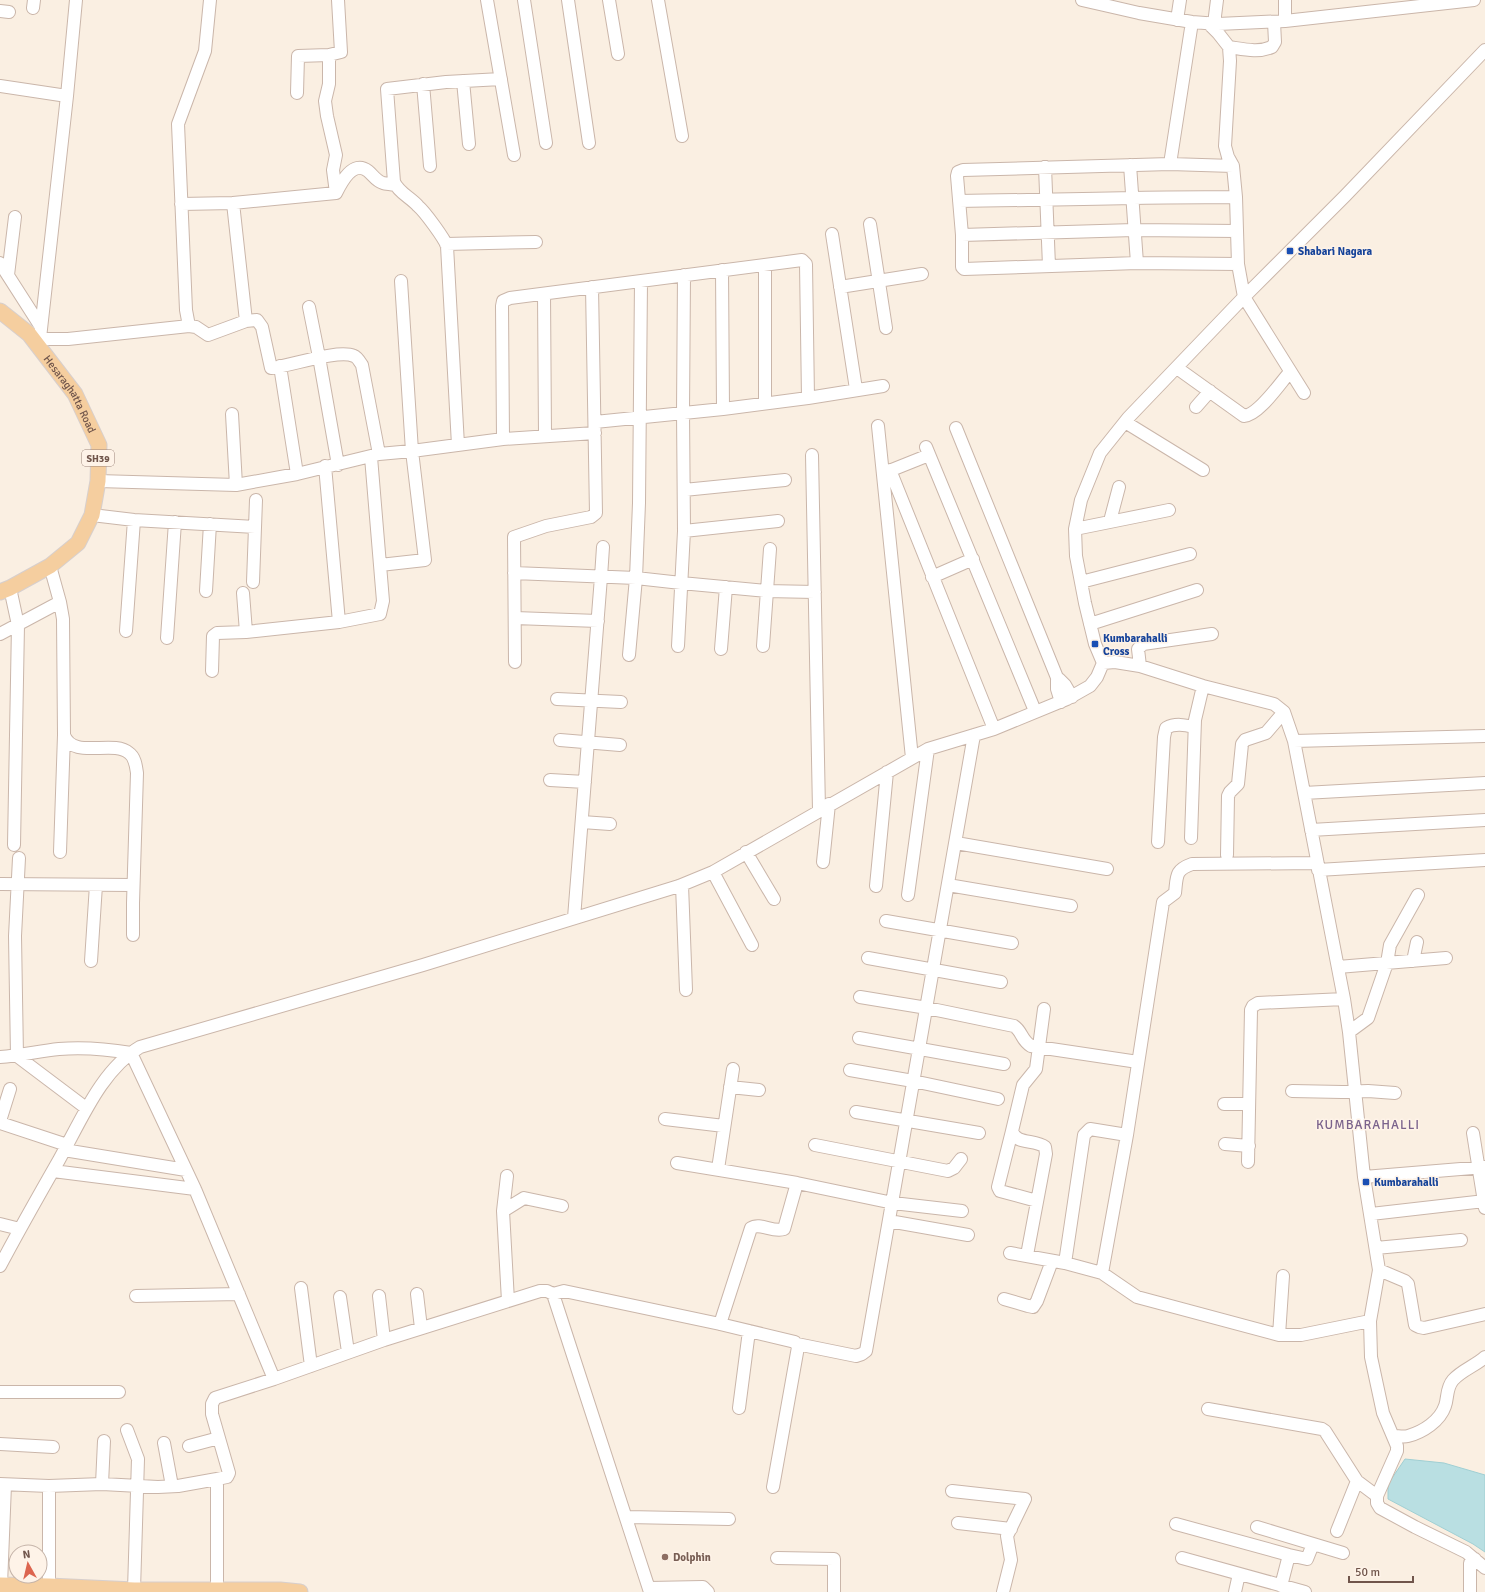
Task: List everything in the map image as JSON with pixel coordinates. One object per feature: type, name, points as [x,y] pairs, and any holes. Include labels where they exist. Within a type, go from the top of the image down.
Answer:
[{"type":"main road","name":"Hesaraghatta Road","points":[[0,311],[29,334],[40,338],[75,394],[99,445],[98,481],[92,515],[78,543],[50,566],[5,590]]},
{"type":"main road","points":[[0,1585],[49,1586],[99,1590],[217,1589],[280,1590],[300,1592]]},
{"type":"street","points":[[40,338],[67,96],[76,0]]},
{"type":"street","points":[[189,326],[186,310],[178,124],[205,51],[210,0]]},
{"type":"street","points":[[297,93],[298,56],[329,55],[341,52],[338,0]]},
{"type":"street","points":[[488,0],[514,155]]},
{"type":"street","points":[[524,0],[546,142]]},
{"type":"street","points":[[568,0],[589,143]]},
{"type":"street","points":[[609,0],[618,54]]},
{"type":"street","points":[[658,0],[682,136]]},
{"type":"street","points":[[1082,0],[1139,14],[1211,24],[1280,21],[1474,0]]},
{"type":"street","points":[[1177,20],[1180,0]]},
{"type":"street","points":[[1211,24],[1217,0]]},
{"type":"street","points":[[1229,47],[1257,50],[1265,50],[1272,47],[1275,42],[1285,0]]},
{"type":"street","points":[[1170,164],[1192,22]]},
{"type":"street","points":[[1211,24],[1229,47],[1230,61],[1225,146],[1228,157],[1233,166],[1236,197],[1238,264],[1244,297],[1304,393]]},
{"type":"street","points":[[0,1266],[66,1148],[86,1108],[116,1066],[140,1047],[422,965],[682,885],[713,872],[928,748],[994,729],[1066,699],[1090,686],[1097,677],[1102,663],[1095,644],[1081,582],[1076,556],[1075,528],[1081,500],[1100,452],[1125,422],[1244,297],[1345,196],[1485,50]]},
{"type":"street","points":[[329,55],[329,84],[325,101],[336,155],[333,170],[336,193]]},
{"type":"street","points":[[458,445],[446,244],[419,206],[400,191],[395,185],[386,89],[423,84],[501,78]]},
{"type":"street","points":[[463,81],[469,144]]},
{"type":"street","points":[[423,84],[430,166]]},
{"type":"street","points":[[0,86],[67,96]]},
{"type":"street","points":[[1233,166],[1170,164],[1045,167],[963,170],[958,172],[957,176],[962,235],[962,267],[964,269],[1137,263],[1238,264]]},
{"type":"street","points":[[1130,165],[1137,263]]},
{"type":"street","points":[[1045,167],[1050,266]]},
{"type":"street","points":[[336,193],[344,177],[351,171],[359,168],[367,170],[373,177],[382,183],[395,185]]},
{"type":"street","points":[[181,204],[233,204],[336,193]]},
{"type":"street","points":[[959,201],[1133,197],[1236,197]]},
{"type":"street","points":[[233,204],[246,321]]},
{"type":"street","points":[[8,275],[15,217]]},
{"type":"street","points":[[870,224],[886,328]]},
{"type":"street","points":[[962,235],[1048,234],[1134,230],[1237,231]]},
{"type":"street","points":[[832,234],[856,389]]},
{"type":"street","points":[[446,244],[536,242]]},
{"type":"street","points":[[503,439],[503,300],[510,298],[802,260],[806,264],[808,398]]},
{"type":"street","points":[[0,263],[8,275],[40,338]]},
{"type":"street","points":[[765,403],[766,265]]},
{"type":"street","points":[[722,270],[723,409]]},
{"type":"street","points":[[840,286],[922,274]]},
{"type":"street","points":[[678,646],[684,532],[684,275]]},
{"type":"street","points":[[380,565],[425,560],[412,451],[401,281]]},
{"type":"street","points":[[630,655],[636,578],[641,417],[641,281]]},
{"type":"street","points":[[515,662],[514,539],[516,536],[546,526],[594,516],[596,513],[592,287]]},
{"type":"street","points":[[544,294],[545,436]]},
{"type":"street","points":[[309,307],[320,357],[338,465]]},
{"type":"street","points":[[40,338],[68,339],[189,326],[196,327],[208,335],[253,319],[260,322],[262,327],[270,367],[274,368],[320,357],[347,354],[354,356],[362,365],[375,456],[383,600],[380,614],[339,622],[246,632],[217,633],[213,636],[212,671]]},
{"type":"street","points":[[280,366],[297,474]]},
{"type":"street","points":[[1177,368],[1244,416],[1250,415],[1259,408],[1290,372]]},
{"type":"street","points":[[98,481],[236,485],[297,474],[325,466],[338,465],[375,456],[503,439],[545,436],[595,428],[641,417],[723,409],[808,398],[856,389],[883,386]]},
{"type":"street","points":[[1196,408],[1210,391]]},
{"type":"street","points":[[232,414],[236,485]]},
{"type":"street","points":[[1125,422],[1203,470]]},
{"type":"street","points":[[878,426],[887,472],[912,758]]},
{"type":"street","points":[[956,428],[1058,680],[1065,685],[1066,699]]},
{"type":"street","points":[[887,472],[928,451],[1035,712]]},
{"type":"street","points":[[812,455],[824,807],[823,862]]},
{"type":"street","points":[[325,466],[339,622]]},
{"type":"street","points":[[887,472],[994,729]]},
{"type":"street","points":[[684,490],[786,480]]},
{"type":"street","points":[[1110,521],[1120,487]]},
{"type":"street","points":[[253,582],[256,500]]},
{"type":"street","points":[[1075,528],[1169,510]]},
{"type":"street","points":[[92,515],[134,520],[255,527]]},
{"type":"street","points":[[126,631],[134,520]]},
{"type":"street","points":[[684,532],[778,521]]},
{"type":"street","points":[[167,638],[175,522]]},
{"type":"street","points":[[206,591],[210,524]]},
{"type":"street","points":[[574,918],[602,577],[603,548]]},
{"type":"street","points":[[763,646],[770,549]]},
{"type":"street","points":[[1081,582],[1190,554]]},
{"type":"street","points":[[932,577],[972,559]]},
{"type":"street","points":[[50,566],[60,602],[62,619],[64,735],[60,852]]},
{"type":"street","points":[[514,573],[636,578],[681,584],[766,591],[816,592]]},
{"type":"street","points":[[721,649],[726,587]]},
{"type":"street","points":[[5,590],[18,625],[14,845]]},
{"type":"street","points":[[1090,624],[1197,590]]},
{"type":"street","points":[[242,593],[246,632]]},
{"type":"street","points":[[0,634],[60,602]]},
{"type":"street","points":[[514,618],[598,621]]},
{"type":"street","points":[[1140,666],[1138,649],[1143,644],[1212,634]]},
{"type":"street","points":[[1102,663],[1115,662],[1140,666],[1203,686],[1274,704],[1284,712],[1294,741],[1317,866],[1344,999],[1349,1032],[1364,1177],[1379,1270],[1370,1321],[1371,1357],[1383,1413],[1396,1441],[1397,1451],[1377,1496],[1377,1503],[1380,1508],[1466,1552],[1485,1568]]},
{"type":"street","points":[[1191,838],[1194,727],[1203,686]]},
{"type":"street","points":[[558,699],[621,702]]},
{"type":"street","points":[[1227,855],[1228,796],[1238,784],[1242,744],[1245,740],[1266,733],[1284,712]]},
{"type":"street","points":[[1158,842],[1164,737],[1166,728],[1177,724],[1194,727]]},
{"type":"street","points":[[64,735],[66,741],[72,745],[83,748],[121,748],[130,753],[134,758],[137,773],[133,885],[133,935]]},
{"type":"street","points":[[0,1585],[3,1485],[49,1486],[102,1484],[137,1487],[172,1486],[227,1477],[229,1473],[212,1414],[212,1404],[215,1398],[384,1340],[540,1291],[547,1291],[553,1294],[564,1291],[720,1324],[795,1342],[797,1344],[856,1356],[866,1351],[974,735]]},
{"type":"street","points":[[1294,741],[1485,736]]},
{"type":"street","points":[[560,740],[620,745]]},
{"type":"street","points":[[908,895],[928,748]]},
{"type":"street","points":[[876,886],[887,772]]},
{"type":"street","points":[[550,780],[585,782]]},
{"type":"street","points":[[1304,793],[1485,783]]},
{"type":"street","points":[[1311,830],[1485,820]]},
{"type":"street","points":[[582,822],[610,824]]},
{"type":"street","points":[[956,843],[1107,869]]},
{"type":"street","points":[[746,852],[774,899]]},
{"type":"street","points":[[17,1056],[15,936],[19,858]]},
{"type":"street","points":[[1102,1273],[1127,1135],[1163,902],[1175,893],[1178,873],[1182,868],[1192,864],[1317,866],[1485,860]]},
{"type":"street","points":[[713,872],[752,945]]},
{"type":"street","points":[[0,884],[133,885]]},
{"type":"street","points":[[91,961],[96,885]]},
{"type":"street","points":[[682,885],[686,990]]},
{"type":"street","points":[[948,885],[1072,906]]},
{"type":"street","points":[[1349,1032],[1368,1018],[1386,963],[1390,945],[1418,895]]},
{"type":"street","points":[[886,921],[1012,943]]},
{"type":"street","points":[[1413,961],[1417,942]]},
{"type":"street","points":[[868,958],[1001,982]]},
{"type":"street","points":[[1338,967],[1446,958]]},
{"type":"street","points":[[860,997],[927,1008],[1014,1026],[1017,1028],[1025,1042],[1031,1046],[1138,1062]]},
{"type":"street","points":[[1248,1162],[1251,1010],[1253,1006],[1258,1003],[1344,999]]},
{"type":"street","points":[[1037,1201],[1000,1191],[998,1187],[1023,1085],[1036,1069],[1044,1009]]},
{"type":"street","points":[[859,1038],[1004,1064]]},
{"type":"street","points":[[0,1057],[17,1056],[59,1049],[105,1049],[131,1053]]},
{"type":"street","points":[[131,1053],[195,1189],[274,1379]]},
{"type":"street","points":[[17,1056],[86,1108]]},
{"type":"street","points":[[718,1169],[733,1069]]},
{"type":"street","points":[[850,1070],[913,1081],[998,1099]]},
{"type":"street","points":[[730,1086],[759,1090]]},
{"type":"street","points":[[10,1089],[0,1122],[66,1148],[186,1170]]},
{"type":"street","points":[[1292,1091],[1354,1091],[1395,1094]]},
{"type":"street","points":[[1224,1104],[1249,1104]]},
{"type":"street","points":[[856,1112],[979,1133]]},
{"type":"street","points":[[666,1119],[724,1126]]},
{"type":"street","points":[[1065,1263],[1084,1134],[1090,1129],[1127,1135]]},
{"type":"street","points":[[1012,1131],[1017,1139],[1041,1143],[1045,1147],[1046,1154],[1027,1255]]},
{"type":"street","points":[[1371,1214],[1485,1204],[1482,1167],[1474,1133]]},
{"type":"street","points":[[1225,1144],[1249,1146]]},
{"type":"street","points":[[815,1145],[948,1171],[954,1168],[961,1159]]},
{"type":"street","points":[[677,1163],[797,1183],[893,1203],[962,1211]]},
{"type":"street","points":[[1364,1177],[1482,1167]]},
{"type":"street","points":[[53,1171],[195,1189]]},
{"type":"street","points":[[507,1176],[503,1211],[508,1301]]},
{"type":"street","points":[[720,1324],[750,1228],[758,1226],[776,1231],[784,1229],[797,1183]]},
{"type":"street","points":[[503,1211],[524,1198],[562,1206]]},
{"type":"street","points":[[889,1221],[968,1235]]},
{"type":"street","points":[[0,1224],[20,1229]]},
{"type":"street","points":[[1376,1248],[1461,1240]]},
{"type":"street","points":[[1010,1253],[1065,1263],[1102,1273],[1137,1297],[1279,1335],[1301,1335],[1370,1321]]},
{"type":"street","points":[[1004,1299],[1033,1307],[1037,1301],[1052,1261]]},
{"type":"street","points":[[1379,1270],[1405,1281],[1408,1284],[1415,1325],[1419,1327],[1424,1328],[1485,1314]]},
{"type":"street","points":[[1279,1335],[1283,1276]]},
{"type":"street","points":[[301,1288],[311,1366]]},
{"type":"street","points":[[136,1296],[239,1294]]},
{"type":"street","points":[[417,1294],[422,1328]]},
{"type":"street","points":[[553,1294],[650,1590],[703,1587],[708,1592]]},
{"type":"street","points":[[379,1296],[384,1340]]},
{"type":"street","points":[[340,1297],[348,1352]]},
{"type":"street","points":[[739,1408],[749,1331]]},
{"type":"street","points":[[773,1487],[798,1347],[797,1344]]},
{"type":"street","points":[[1393,1436],[1408,1436],[1432,1424],[1441,1416],[1446,1405],[1447,1393],[1452,1380],[1485,1357]]},
{"type":"street","points":[[0,1392],[119,1392]]},
{"type":"street","points":[[1208,1408],[1322,1429],[1325,1431],[1357,1480],[1377,1496]]},
{"type":"street","points":[[126,1430],[138,1459],[134,1590]]},
{"type":"street","points":[[189,1446],[219,1438]]},
{"type":"street","points":[[102,1484],[104,1441]]},
{"type":"street","points":[[164,1443],[172,1486]]},
{"type":"street","points":[[0,1444],[53,1447]]},
{"type":"street","points":[[217,1479],[217,1589]]},
{"type":"street","points":[[1337,1532],[1357,1480]]},
{"type":"street","points":[[49,1486],[49,1586]]},
{"type":"street","points":[[952,1490],[1025,1499],[1009,1532],[1011,1560],[1003,1592]]},
{"type":"street","points":[[626,1517],[729,1519]]},
{"type":"street","points":[[958,1523],[1009,1532]]},
{"type":"street","points":[[1176,1524],[1307,1559],[1313,1544]]},
{"type":"street","points":[[1257,1527],[1343,1553]]},
{"type":"street","points":[[1274,1587],[1289,1555]]},
{"type":"street","points":[[777,1558],[834,1559],[834,1592]]},
{"type":"street","points":[[1182,1558],[1239,1574],[1274,1587],[1304,1592]]},
{"type":"street","points":[[1470,1592],[1470,1563],[1475,1559]]},
{"type":"street","points":[[1235,1592],[1239,1574]]},
{"type":"water","points":[[1405,1459],[1444,1463],[1485,1475],[1485,1552],[1473,1544],[1388,1499],[1388,1484]]},
{"type":"place","name":"Shabari Nagara","points":[[1290,251]]},
{"type":"place","name":"Kumbarahalli Cross","points":[[1095,644]]},
{"type":"place","name":"Kumbarahalli","points":[[1366,1182]]},
{"type":"place","name":"Dolphin","points":[[665,1557]]},
{"type":"district","name":"KUMBARAHALLI","points":[[1368,1124]]}]
